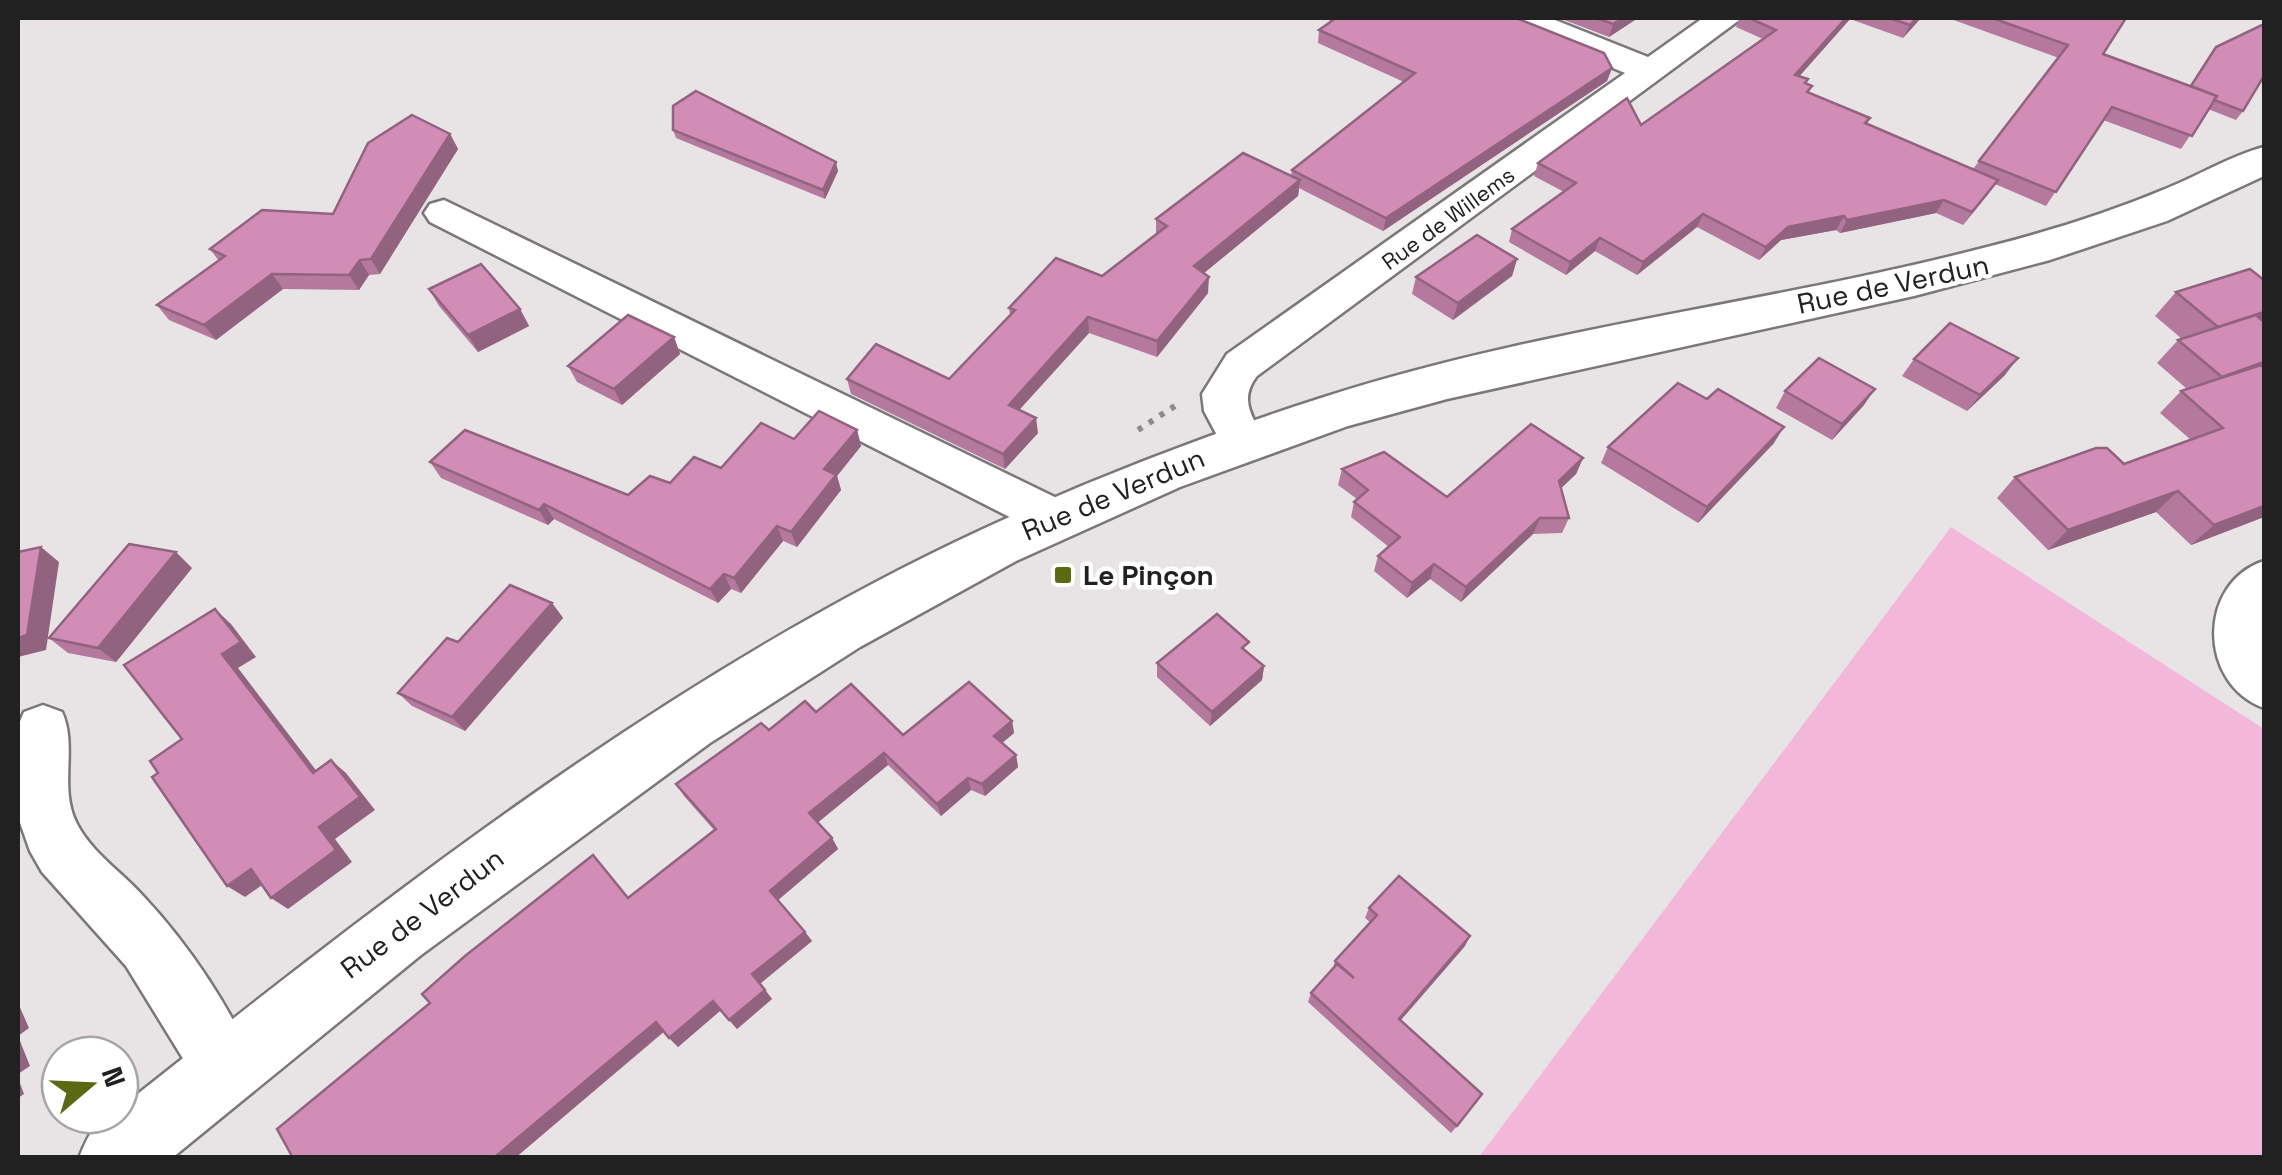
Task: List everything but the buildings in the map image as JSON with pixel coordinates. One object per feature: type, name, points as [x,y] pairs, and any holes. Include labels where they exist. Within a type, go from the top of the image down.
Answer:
[{"type":"main road","name":"Rue de Verdun","points":[[115,1158],[406,923],[621,767],[807,650],[1052,517],[1243,442],[1334,412],[1531,360],[1993,262],[2124,223],[2264,160]]},
{"type":"street","points":[[1521,18],[1652,70]]},
{"type":"street","name":"Rue de Willems","points":[[1243,442],[1222,402],[1224,383],[1242,365],[1724,18]]},
{"type":"street","points":[[444,213],[1052,517]]},
{"type":"street","points":[[2264,581],[2239,606],[2236,628],[2252,672],[2264,686]]},
{"type":"street","points":[[44,729],[38,772],[40,806],[49,834],[64,857],[145,942],[224,1069]]},
{"type":"shaded area","points":[[1951,527],[2264,729],[2264,1157],[1479,1157]]},
{"type":"place","name":"Le Pinçon","points":[[1063,575]]}]
